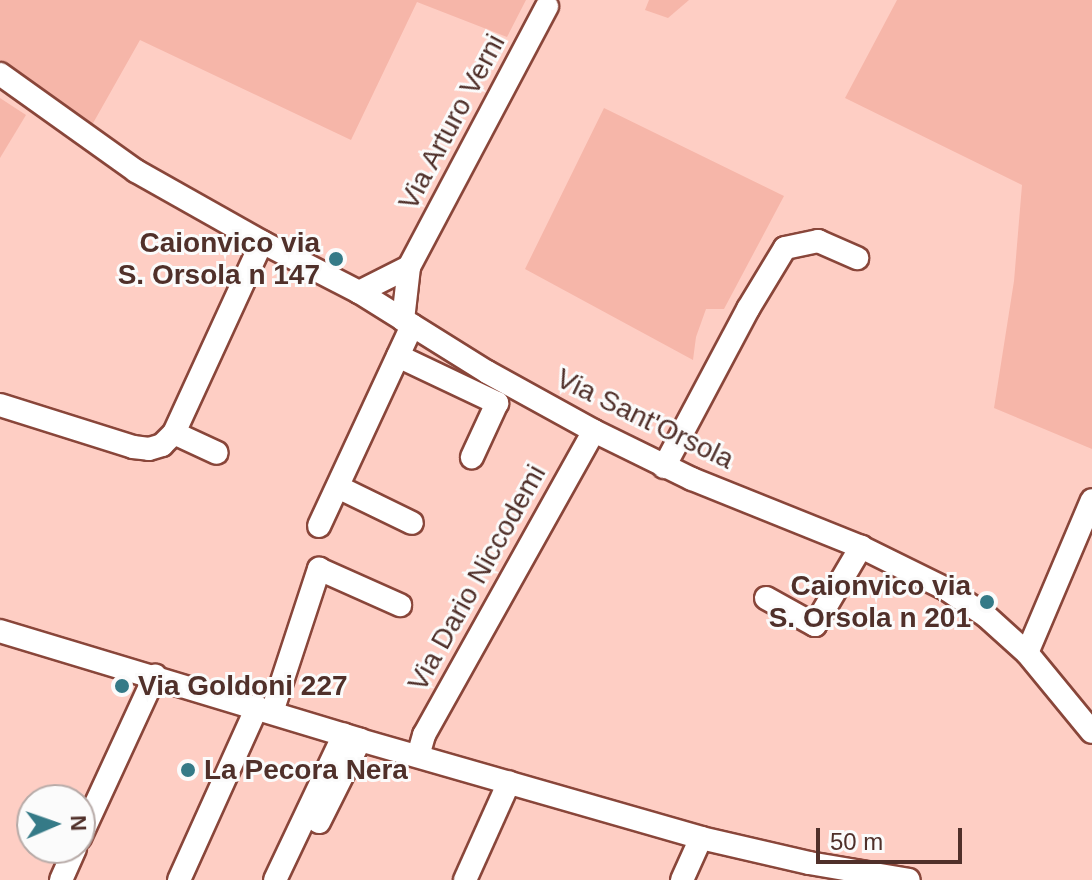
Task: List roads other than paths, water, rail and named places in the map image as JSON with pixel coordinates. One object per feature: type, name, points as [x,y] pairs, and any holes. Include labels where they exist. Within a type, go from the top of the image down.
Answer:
[{"type":"street","name":"Via Arturo Verni","points":[[408,323],[409,267],[547,6]]},
{"type":"street","name":"Via Sant'Orsola","points":[[0,74],[136,171],[359,292],[594,431],[664,467],[861,547],[946,589],[986,616],[1027,653],[1092,732]]},
{"type":"street","points":[[664,467],[748,309],[785,248],[818,241],[857,258]]},
{"type":"street","points":[[0,405],[133,447],[149,449],[162,445],[174,433],[262,242]]},
{"type":"street","points":[[359,292],[409,267]]},
{"type":"street","points":[[319,526],[398,356],[408,323]]},
{"type":"street","points":[[398,356],[497,403],[472,457]]},
{"type":"street","name":"Via Dario Niccodemi","points":[[418,756],[424,735],[594,431]]},
{"type":"street","points":[[174,433],[217,453]]},
{"type":"street","points":[[338,487],[412,523]]},
{"type":"street","points":[[1027,653],[1092,500]]},
{"type":"street","points":[[766,598],[815,625],[861,547]]},
{"type":"street","points":[[179,880],[264,710],[319,569],[400,605]]},
{"type":"street","points":[[0,631],[805,871],[909,880]]},
{"type":"street","points":[[96,803],[155,676]]},
{"type":"street","points":[[275,880],[352,738]]},
{"type":"street","points":[[290,880],[352,738]]},
{"type":"street","points":[[465,880],[509,782]]},
{"type":"street","points":[[682,880],[701,838]]},
{"type":"place","name":"Caionvico via S. Orsola n 147","points":[[336,259]]},
{"type":"place","name":"Caionvico via S. Orsola n 201","points":[[987,602]]},
{"type":"place","name":"Via Goldoni 227","points":[[122,686]]},
{"type":"place","name":"La Pecora Nera","points":[[188,770]]}]
